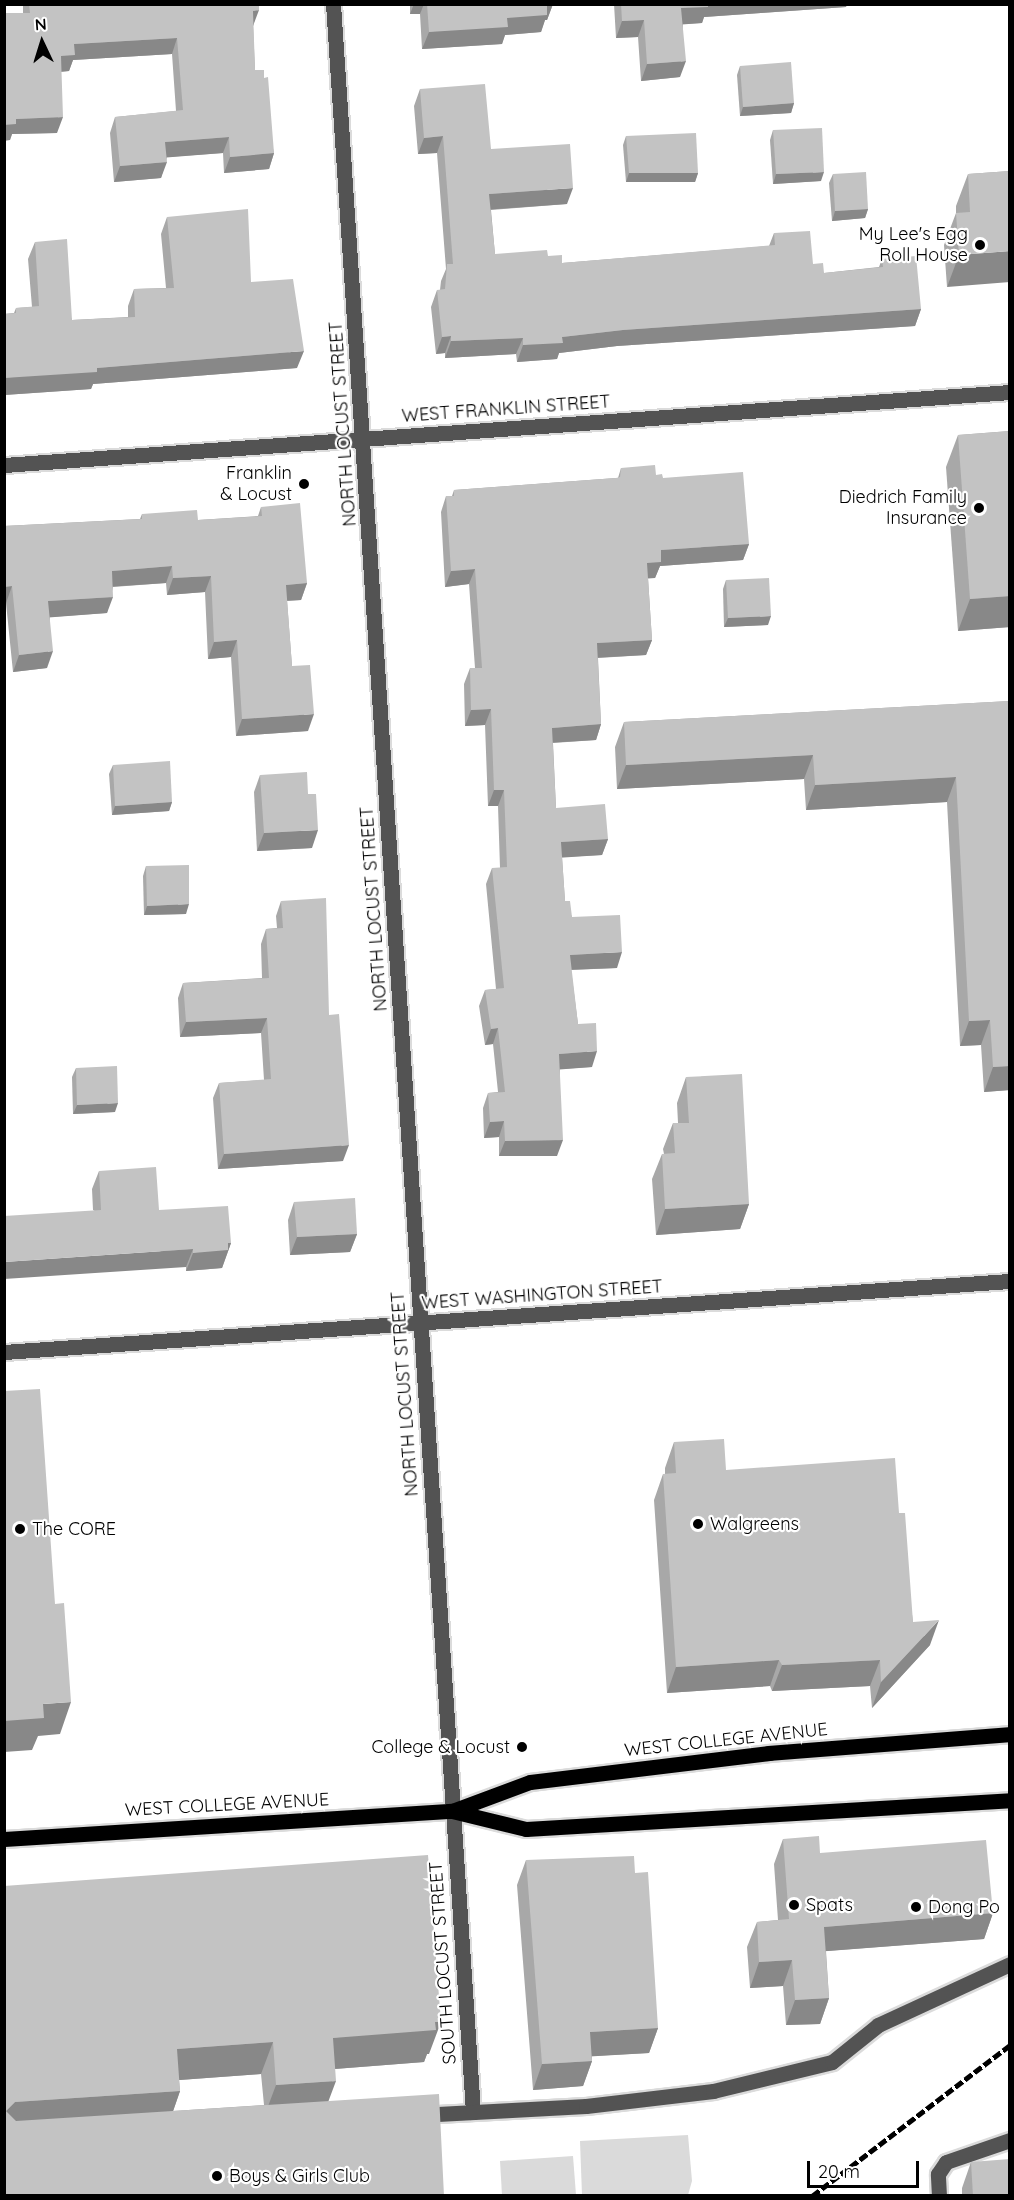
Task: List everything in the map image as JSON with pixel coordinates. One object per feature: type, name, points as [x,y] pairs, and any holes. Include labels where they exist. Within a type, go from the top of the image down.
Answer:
[{"type":"main road","name":"WEST COLLEGE AVENUE","points":[[4,1839],[452,1811],[530,1782],[770,1752],[1010,1734]]},
{"type":"main road","name":"WEST COLLEGE AVENUE","points":[[452,1811],[525,1829],[1010,1800]]},
{"type":"street","name":"NORTH LOCUST STREET","points":[[333,4],[452,1811]]},
{"type":"street","name":"WEST FRANKLIN STREET","points":[[4,465],[1010,392]]},
{"type":"street","name":"WEST WASHINGTON STREET","points":[[4,1352],[1010,1281]]},
{"type":"street","name":"SOUTH LOCUST STREET","points":[[452,1811],[473,2112]]},
{"type":"street","points":[[398,2117],[586,2106],[712,2091],[832,2061],[878,2025],[1010,1964]]},
{"type":"street","points":[[939,2196],[938,2174],[946,2162],[1010,2140]]},
{"type":"shaded area","points":[[688,2135],[692,2181],[688,2195],[582,2195],[580,2141]]},
{"type":"shaded area","points":[[573,2156],[576,2195],[502,2195],[500,2161]]},
{"type":"building","points":[[29,4],[259,4],[259,10],[253,11],[255,70],[264,70],[264,78],[268,77],[274,153],[230,157],[229,137],[165,142],[167,162],[120,166],[115,117],[183,110],[177,38],[74,44],[75,55],[61,56],[63,117],[16,119],[16,124],[4,125],[4,13],[30,13]]},
{"type":"building","points":[[427,4],[547,4],[547,15],[507,18],[508,27],[429,32]]},
{"type":"building","points":[[621,4],[708,4],[708,7],[681,8],[686,61],[647,64],[644,20],[622,21]]},
{"type":"building","points":[[791,62],[794,103],[743,107],[740,66]]},
{"type":"building","points":[[485,84],[491,149],[570,144],[573,188],[489,194],[495,254],[547,250],[548,256],[562,255],[562,263],[775,245],[774,233],[810,231],[813,264],[823,263],[824,273],[883,267],[882,259],[916,256],[921,309],[623,330],[562,337],[563,343],[523,345],[523,338],[451,341],[451,336],[442,337],[437,290],[445,289],[447,264],[453,264],[443,136],[424,138],[420,89]]},
{"type":"building","points":[[822,128],[824,172],[776,174],[773,130]]},
{"type":"building","points":[[696,133],[698,173],[629,173],[626,136]]},
{"type":"building","points":[[1010,171],[1010,251],[959,255],[956,213],[970,212],[968,174]]},
{"type":"building","points":[[866,172],[868,209],[835,211],[833,174]]},
{"type":"building","points":[[248,209],[251,282],[293,279],[304,351],[97,368],[97,372],[4,378],[4,314],[16,313],[16,308],[39,306],[35,242],[67,239],[72,320],[135,317],[134,289],[174,288],[167,217]]},
{"type":"building","name":"Diedrich Family Insurance","points":[[1010,431],[1010,596],[970,599],[958,435]]},
{"type":"building","points":[[655,465],[656,475],[662,474],[663,478],[743,472],[749,544],[661,550],[661,562],[647,563],[652,640],[597,643],[601,724],[552,728],[556,808],[605,804],[608,839],[561,842],[565,901],[570,901],[572,917],[620,915],[622,952],[570,955],[578,1024],[596,1023],[597,1051],[559,1054],[563,1140],[505,1141],[504,1121],[490,1122],[488,1093],[505,1092],[498,1028],[491,1029],[485,990],[504,988],[492,868],[507,867],[504,790],[494,790],[491,709],[471,710],[470,668],[482,668],[475,569],[451,571],[446,496],[454,496],[454,490],[616,478],[620,477],[621,468]]},
{"type":"building","points":[[300,503],[307,583],[286,585],[292,666],[310,665],[314,714],[242,719],[237,640],[214,642],[211,576],[173,578],[172,566],[112,571],[113,597],[48,601],[53,651],[19,655],[12,586],[4,587],[4,526],[142,519],[142,514],[197,510],[198,520],[262,516],[261,507]]},
{"type":"building","points":[[769,578],[771,616],[728,618],[726,580]]},
{"type":"building","points":[[1010,701],[1010,1066],[993,1067],[990,1020],[969,1021],[956,777],[815,785],[813,755],[626,765],[624,722]]},
{"type":"building","points":[[170,761],[172,802],[115,806],[113,765]]},
{"type":"building","points":[[307,772],[308,794],[316,794],[318,830],[264,833],[260,775]]},
{"type":"building","points":[[189,865],[189,904],[147,906],[146,866]]},
{"type":"building","points":[[326,898],[329,1015],[339,1014],[349,1145],[224,1154],[219,1083],[271,1079],[267,1018],[186,1022],[183,983],[269,978],[266,929],[283,928],[281,901]]},
{"type":"building","points":[[117,1066],[118,1103],[77,1105],[76,1068]]},
{"type":"building","points":[[742,1074],[749,1204],[665,1209],[662,1154],[675,1153],[673,1123],[689,1123],[686,1077]]},
{"type":"building","points":[[156,1167],[159,1210],[228,1206],[231,1243],[228,1243],[228,1250],[193,1253],[193,1249],[4,1262],[4,1216],[101,1210],[99,1171]]},
{"type":"building","points":[[355,1198],[357,1234],[297,1237],[294,1202]]},
{"type":"building","name":"The CORE","points":[[40,1389],[55,1604],[64,1603],[71,1702],[43,1704],[44,1718],[4,1721],[4,1391]]},
{"type":"building","name":"Walgreens","points":[[724,1439],[726,1470],[895,1458],[899,1513],[905,1513],[913,1622],[939,1620],[881,1682],[880,1660],[782,1665],[779,1660],[676,1667],[663,1474],[676,1473],[674,1442]]},
{"type":"building","points":[[819,1836],[820,1853],[986,1840],[993,1913],[824,1927],[829,1998],[795,2000],[792,1960],[759,1962],[757,1922],[789,1919],[783,1839]]},
{"type":"building","points":[[428,1855],[441,2022],[435,2022],[436,2030],[333,2038],[336,2081],[276,2085],[273,2042],[177,2049],[180,2091],[15,2102],[6,2111],[16,2121],[439,2094],[444,2196],[4,2196],[4,1886]]},
{"type":"building","points":[[634,1856],[635,1873],[648,1872],[658,2028],[590,2032],[592,2061],[542,2064],[526,1860]]},
{"type":"building","points":[[1010,2159],[1010,2196],[973,2196],[971,2162]]},
{"type":"railway","points":[[812,2196],[1010,2045]]},
{"type":"place","name":"My Lee's Egg Roll House","points":[[980,245]]},
{"type":"place","name":"Franklin & Locust","points":[[304,484]]},
{"type":"place","name":"Diedrich Family Insurance","points":[[979,508]]},
{"type":"place","name":"Walgreens","points":[[698,1524]]},
{"type":"place","name":"The CORE","points":[[20,1529]]},
{"type":"place","name":"College & Locust","points":[[522,1747]]},
{"type":"place","name":"Spats","points":[[794,1905]]},
{"type":"place","name":"Dong Po","points":[[916,1907]]},
{"type":"place","name":"Boys & Girls Club","points":[[217,2176]]}]
